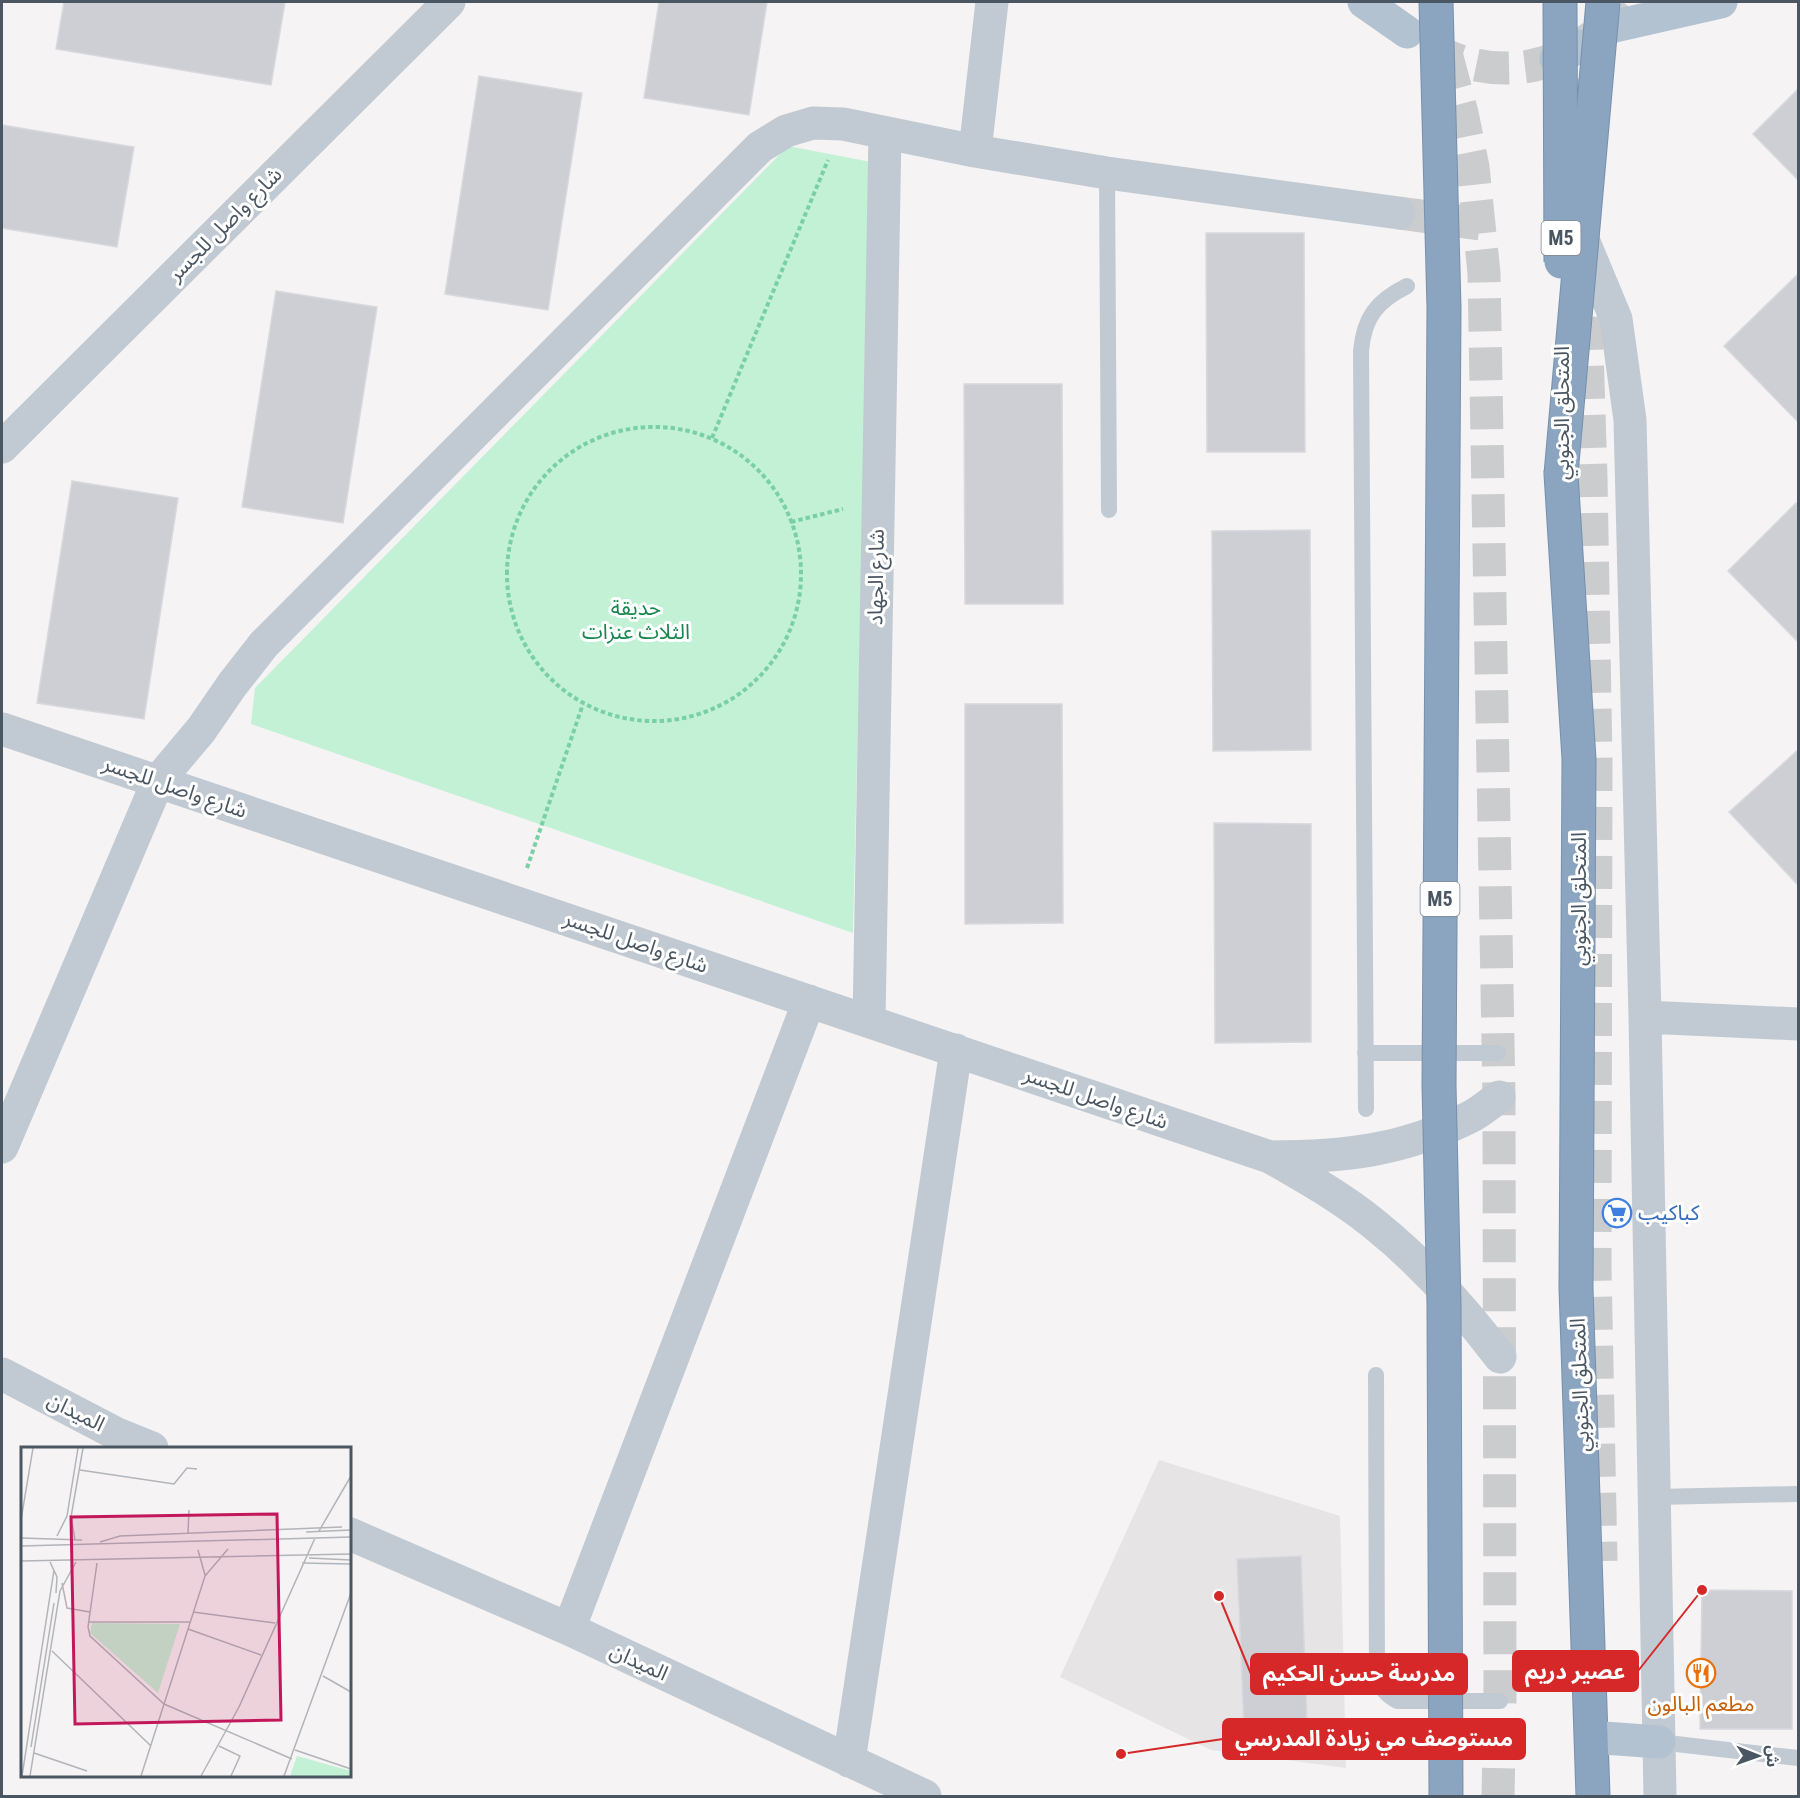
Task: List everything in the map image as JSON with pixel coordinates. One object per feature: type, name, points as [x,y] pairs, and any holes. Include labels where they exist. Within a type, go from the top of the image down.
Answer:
[{"type":"highway","name":"M5","points":[[1436,2],[1444,308],[1439,1085],[1444,1304],[1446,1797]]},
{"type":"highway","name":"المتحلق الجنوبي","points":[[1560,2],[1561,474],[1579,759],[1576,1288],[1598,1737],[1593,1797]]},
{"type":"highway","points":[[1561,474],[1585,34]]},
{"type":"highway","points":[[1435,1797],[1447,1710]]},
{"type":"highway","points":[[1598,1737],[1605,1797]]},
{"type":"main road","points":[[1364,2],[1407,32]]},
{"type":"main road","points":[[1585,34],[1721,2]]},
{"type":"main road","points":[[1598,1737],[1659,1742]]},
{"type":"street","name":"شارع واصل للجسر","points":[[2,447],[450,2]]},
{"type":"street","points":[[975,151],[992,2]]},
{"type":"street","points":[[2,1147],[158,781],[201,730],[264,644],[760,147],[786,131],[813,123],[843,124],[975,151],[1107,173],[1398,213]]},
{"type":"street","name":"شارع الجهاد","points":[[869,1021],[885,133]]},
{"type":"street","points":[[1584,242],[1616,319],[1630,420],[1645,1017],[1660,1797]]},
{"type":"street","name":"شارع واصل للجسر","points":[[2,729],[1270,1157],[1323,1187],[1381,1230],[1420,1263],[1462,1308],[1500,1357]]},
{"type":"street","points":[[569,1629],[809,1000]]},
{"type":"street","points":[[1645,1017],[1798,1024]]},
{"type":"street","points":[[849,1761],[956,1050]]},
{"type":"street","name":"شارع واصل للجسر","points":[[1270,1157],[1322,1157],[1373,1151],[1423,1138],[1470,1118],[1499,1097]]},
{"type":"street","name":"الميدان","points":[[2,1374],[115,1433],[147,1447]]},
{"type":"street","name":"الميدان","points":[[351,1534],[569,1629],[925,1797]]},
{"type":"lane","points":[[1107,173],[1109,510]]},
{"type":"lane","points":[[1366,1109],[1361,351],[1363,334],[1378,305],[1391,294],[1407,286]]},
{"type":"lane","points":[[1365,1053],[1498,1053]]},
{"type":"lane","points":[[1376,1375],[1377,1679],[1381,1689],[1397,1701],[1500,1701]]},
{"type":"lane","points":[[1655,1497],[1796,1494]]},
{"type":"lane","points":[[1659,1742],[1798,1758]]},
{"type":"path","points":[[712,438],[843,124]]},
{"type":"path","points":[[649,427],[681,429],[712,438],[733,450],[760,472],[782,500],[791,522],[800,553],[801,586],[795,618],[782,648],[763,674],[738,696],[709,711],[678,720],[646,722],[614,716],[583,704],[557,685],[536,662],[520,634],[510,604],[507,571],[511,540],[522,510],[539,483],[561,460],[588,442],[618,431],[649,427]]},
{"type":"path","points":[[791,522],[878,500]]},
{"type":"path","points":[[515,902],[583,704]]},
{"type":"shaded area","points":[[1159,1460],[1340,1516],[1346,1768],[1211,1750],[1060,1677]]},
{"type":"green space","name":"حديقة الثلاث عنزات","points":[[788,146],[871,162],[853,933],[251,724],[255,688]]},
{"type":"building","points":[[64,2],[285,2],[271,85],[56,49]]},
{"type":"building","points":[[659,2],[767,2],[749,115],[644,98]]},
{"type":"building","points":[[479,76],[582,93],[548,310],[445,294]]},
{"type":"building","points":[[1798,89],[1798,180],[1753,134]]},
{"type":"building","points":[[2,125],[134,147],[117,247],[2,228]]},
{"type":"building","points":[[1206,233],[1304,233],[1305,452],[1207,452]]},
{"type":"building","points":[[1797,275],[1798,277],[1798,422],[1724,346]]},
{"type":"building","points":[[276,291],[377,307],[343,523],[242,507]]},
{"type":"building","points":[[964,384],[1062,384],[1063,604],[965,604]]},
{"type":"building","points":[[72,481],[178,498],[144,719],[37,703]]},
{"type":"building","points":[[1796,503],[1798,506],[1798,642],[1728,571]]},
{"type":"building","points":[[1310,530],[1311,750],[1213,751],[1212,531]]},
{"type":"building","points":[[965,704],[1062,704],[1063,923],[965,924]]},
{"type":"building","points":[[1798,750],[1798,885],[1729,812]]},
{"type":"building","points":[[1214,823],[1311,824],[1311,1042],[1215,1043]]},
{"type":"building","points":[[1301,1556],[1308,1751],[1245,1754],[1237,1559]]},
{"type":"building","points":[[1702,1590],[1792,1591],[1792,1729],[1700,1729]]},
{"type":"tunnel","points":[[1581,112],[1580,46],[1602,29],[1623,2]]},
{"type":"tunnel","points":[[1431,47],[1463,62],[1487,67],[1523,67],[1556,59]]},
{"type":"tunnel","points":[[1447,57],[1473,167],[1484,273],[1499,1097],[1500,1701],[1498,1796]]},
{"type":"tunnel","points":[[1399,213],[1480,224]]},
{"type":"tunnel","points":[[1586,317],[1596,762],[1595,1268],[1601,1561]]},
{"type":"place","name":"كباكيب","points":[[1617,1213]]},
{"type":"place","name":"عصير دريم","points":[[1702,1590]]},
{"type":"place","name":"مدرسة حسن الحكيم","points":[[1219,1596]]},
{"type":"place","name":"مطعم البالون","points":[[1701,1673]]},
{"type":"place","name":"مستوصف مي زيادة المدرسي","points":[[1121,1754]]}]
